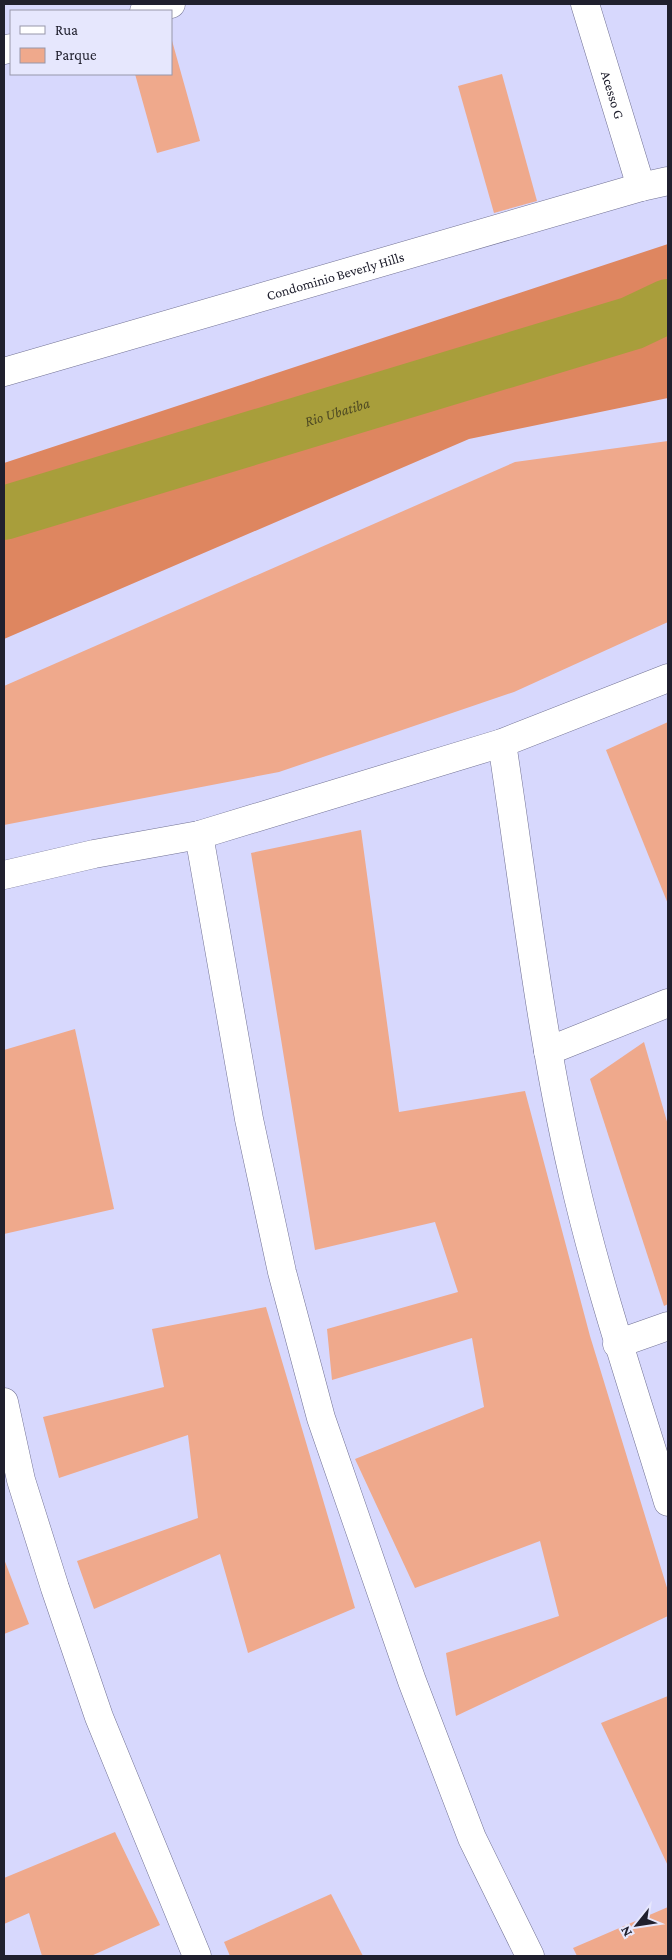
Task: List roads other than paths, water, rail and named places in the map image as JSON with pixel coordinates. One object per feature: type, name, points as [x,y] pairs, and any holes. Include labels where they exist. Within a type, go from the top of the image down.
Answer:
[{"type":"street","points":[[148,10],[171,4]]},
{"type":"street","name":"Acesso G","points":[[585,4],[641,187]]},
{"type":"street","name":"Condominio Beverly Hills","points":[[4,372],[641,187],[668,181]]},
{"type":"street","points":[[4,876],[94,854],[199,835],[502,743],[668,678]]},
{"type":"street","points":[[502,743],[548,1052],[573,1176],[618,1344],[668,1502]]},
{"type":"street","points":[[199,835],[249,1119],[282,1272],[321,1418],[412,1681],[469,1829],[530,1956]]},
{"type":"street","points":[[548,1052],[668,1003]]},
{"type":"street","points":[[618,1344],[668,1326]]},
{"type":"street","points":[[4,1402],[21,1480],[96,1708],[196,1956]]},
{"type":"waterway","name":"Rio Ubatiba","points":[[4,513],[632,323],[668,306]]}]
